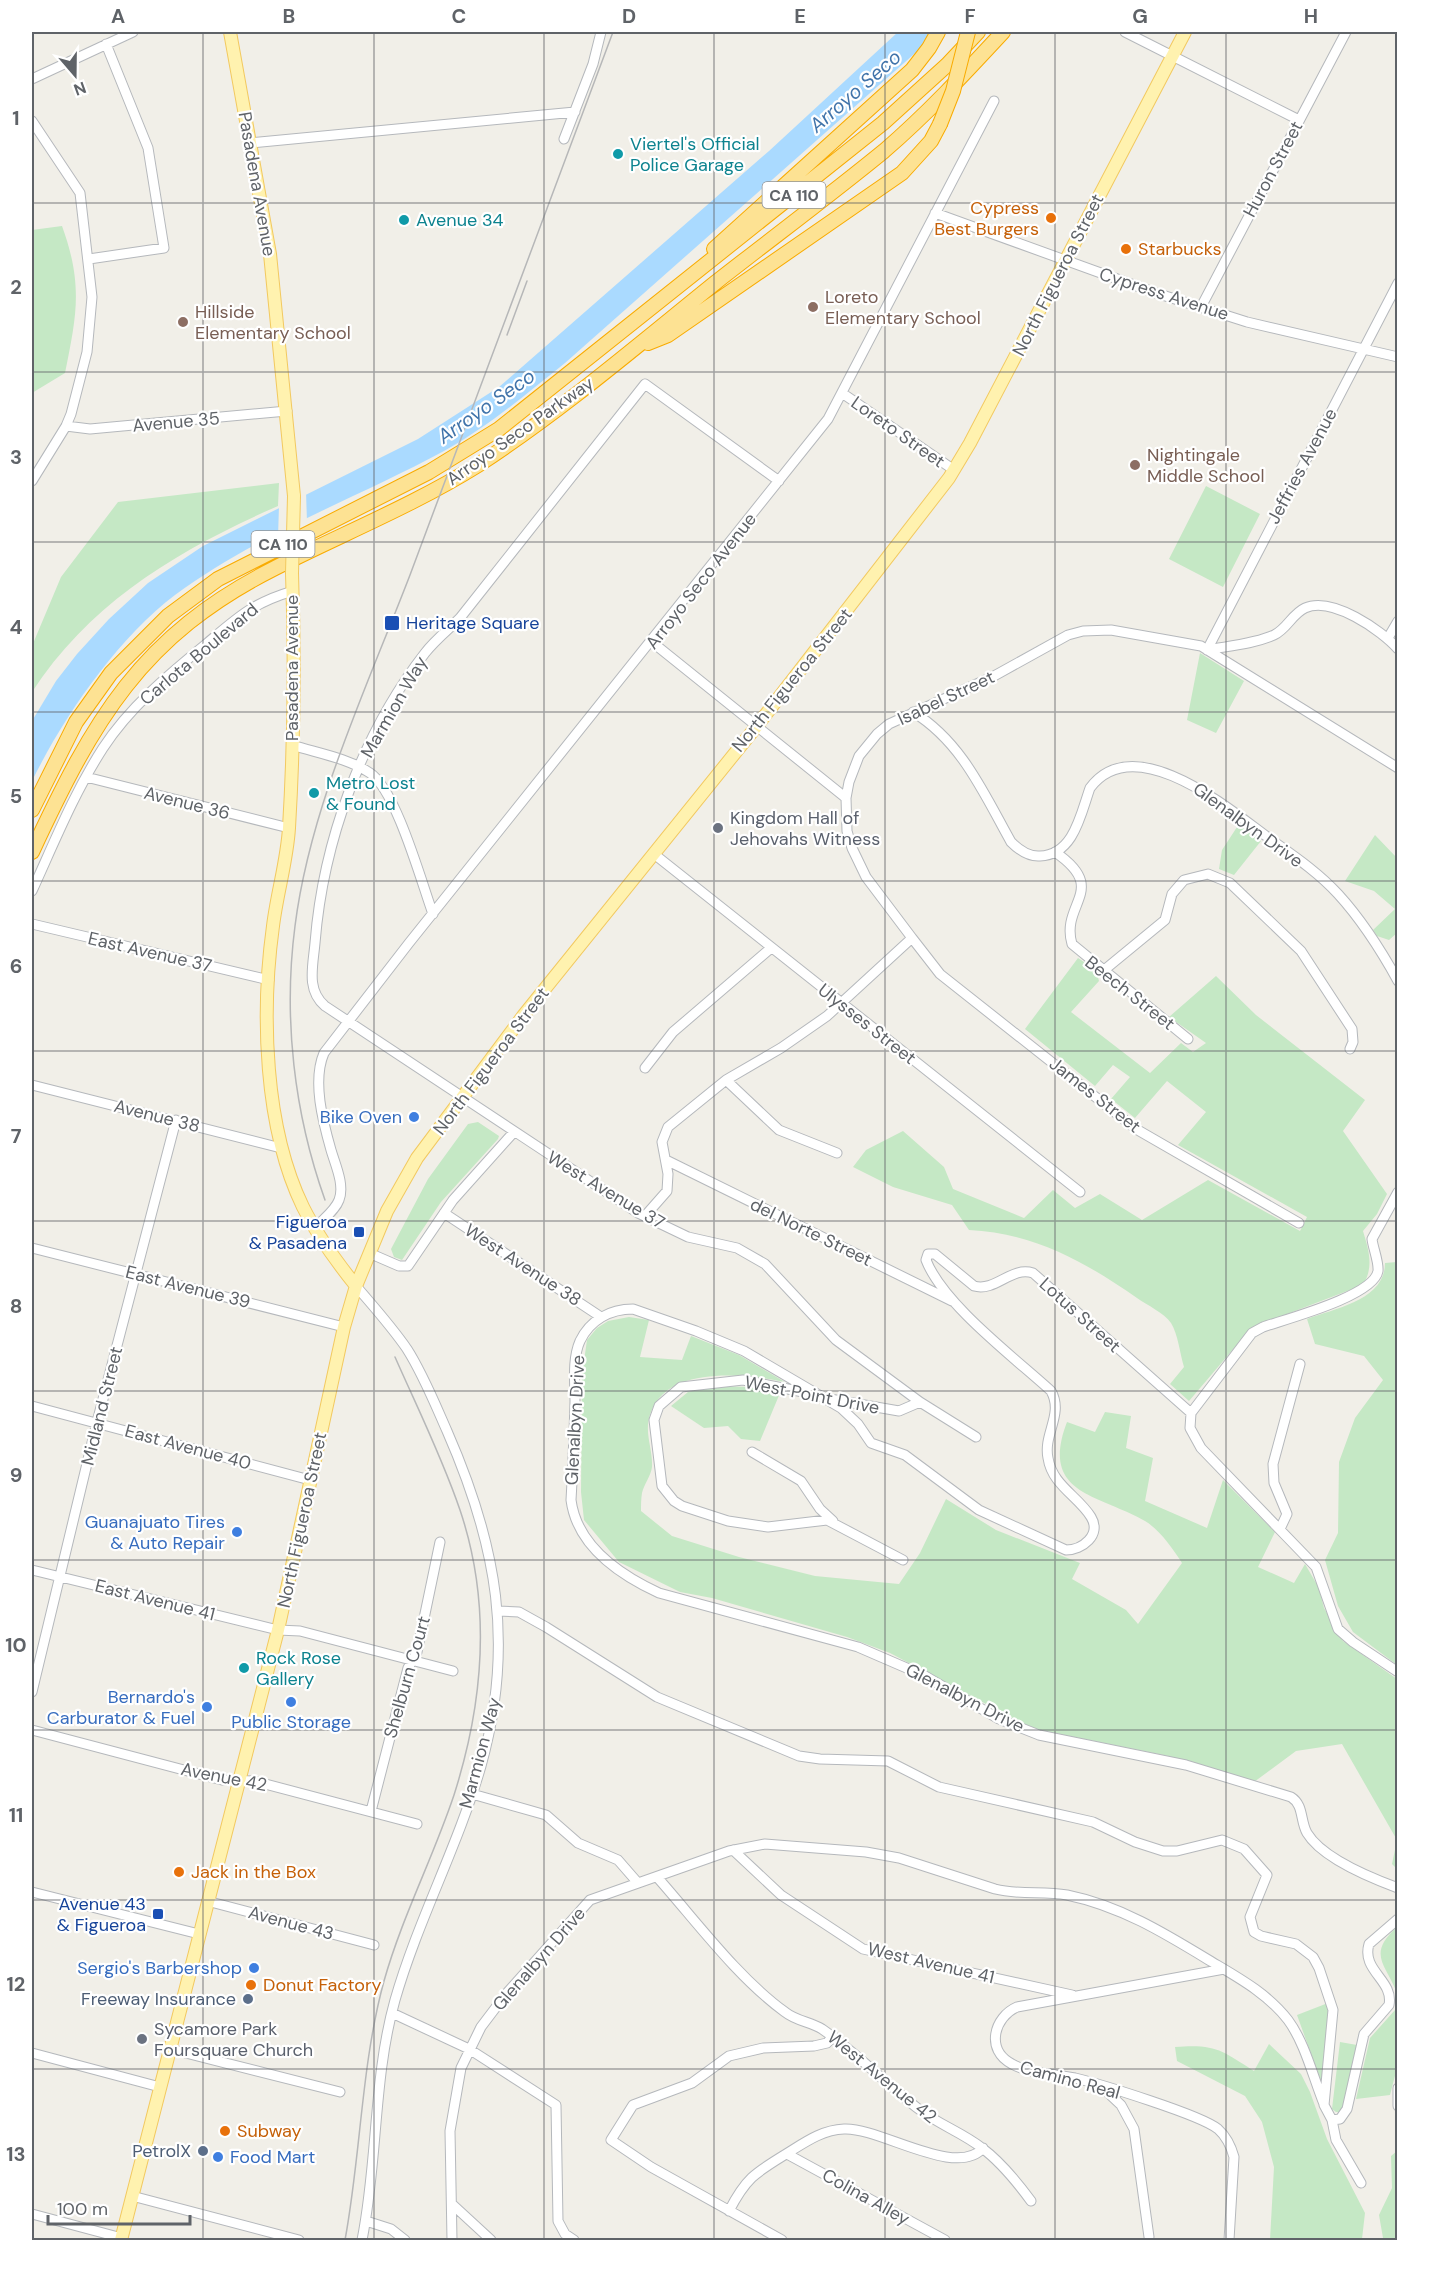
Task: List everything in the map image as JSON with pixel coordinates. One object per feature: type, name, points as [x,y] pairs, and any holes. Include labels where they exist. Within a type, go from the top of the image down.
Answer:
[{"type":"highway","points":[[603,349],[912,70],[938,32]]},
{"type":"highway","points":[[632,350],[668,335],[882,188],[919,156],[940,124],[954,91],[968,32]]},
{"type":"highway","name":"Arroyo Seco Parkway","points":[[32,810],[75,722],[111,673],[168,616],[218,579],[429,472],[489,435],[603,349],[883,123],[978,32]]},
{"type":"highway","name":"Arroyo Seco Parkway","points":[[32,852],[91,733],[120,691],[179,630],[227,595],[272,569],[427,493],[477,465],[632,350],[884,151],[941,98],[1003,32]]},
{"type":"main road","name":"Pasadena Avenue","points":[[230,32],[270,254],[294,496],[289,828],[273,926],[268,980],[271,1078],[281,1148],[298,1196],[315,1228],[356,1286]]},
{"type":"main road","name":"North Figueroa Street","points":[[122,2239],[278,1630],[344,1327],[369,1253],[400,1185],[417,1158],[523,1016],[927,510],[954,470],[1185,32]]},
{"type":"street","points":[[32,79],[133,32]]},
{"type":"street","points":[[564,139],[593,64],[601,32]]},
{"type":"street","points":[[1125,32],[1299,120]]},
{"type":"street","name":"Huron Street","points":[[1201,307],[1346,32]]},
{"type":"street","points":[[89,259],[164,248],[148,148],[106,44]]},
{"type":"street","name":"Arroyo Seco Avenue","points":[[349,1022],[828,419],[994,102]]},
{"type":"street","points":[[250,143],[575,112]]},
{"type":"street","points":[[32,121],[80,193],[92,297],[89,337],[66,426],[32,481]]},
{"type":"street","name":"Cypress Avenue","points":[[935,213],[1144,290],[1247,322],[1398,357]]},
{"type":"street","name":"Jeffries Avenue","points":[[1207,650],[1398,283]]},
{"type":"street","name":"Marmion Way","points":[[349,1022],[316,999],[312,977],[316,931],[330,858],[343,810],[359,767],[406,680],[426,651],[460,618],[645,384],[779,481]]},
{"type":"street","name":"Loreto Street","points":[[842,393],[954,470]]},
{"type":"street","name":"Avenue 35","points":[[66,426],[90,429],[287,411]]},
{"type":"street","name":"Carlota Boulevard","points":[[32,891],[86,777],[122,723],[164,679],[259,602],[293,591]]},
{"type":"street","points":[[1207,650],[1275,635],[1302,609],[1317,605],[1347,614],[1370,625],[1388,638],[1398,649]]},
{"type":"street","points":[[1388,638],[1398,621]]},
{"type":"street","name":"Isabel Street","points":[[912,938],[858,862],[847,831],[846,798],[853,769],[867,744],[889,724],[994,676],[1053,642],[1083,631],[1111,630],[1201,646],[1398,768]]},
{"type":"street","points":[[652,642],[846,798]]},
{"type":"street","points":[[913,712],[935,727],[953,745],[1017,848],[1034,856],[1055,852]]},
{"type":"street","points":[[292,745],[359,767],[379,780],[388,796],[433,914]]},
{"type":"street","name":"Glenalbyn Drive","points":[[1055,852],[1072,837],[1090,788],[1103,774],[1120,769],[1139,769],[1171,774],[1210,794],[1332,887],[1398,981]]},
{"type":"street","name":"Avenue 36","points":[[86,777],[289,828]]},
{"type":"street","name":"Beech Street","points":[[1055,852],[1076,869],[1080,876],[1080,899],[1069,934],[1072,944],[1188,1039]]},
{"type":"street","name":"Ulysses Street","points":[[654,854],[1080,1192]]},
{"type":"street","points":[[1103,970],[1165,920],[1172,894],[1184,880],[1201,874],[1216,875],[1230,883],[1301,951],[1352,1029],[1353,1042],[1350,1049]]},
{"type":"street","name":"East Avenue 37","points":[[32,924],[268,980]]},
{"type":"street","points":[[645,1216],[667,1191],[669,1183],[662,1142],[668,1127],[726,1080],[805,1033],[841,1004],[912,938]]},
{"type":"street","name":"James Street","points":[[912,938],[940,974],[1136,1129],[1299,1223]]},
{"type":"street","points":[[645,1068],[673,1032],[771,948]]},
{"type":"street","points":[[315,1228],[335,1207],[341,1188],[328,1139],[320,1090],[320,1062],[349,1022]]},
{"type":"street","name":"West Avenue 37","points":[[349,1022],[513,1133],[645,1216],[688,1237],[737,1248],[765,1264],[820,1326],[920,1401],[976,1437]]},
{"type":"street","points":[[726,1080],[779,1131],[837,1153]]},
{"type":"street","name":"Avenue 38","points":[[32,1084],[281,1148]]},
{"type":"street","name":"Midland Street","points":[[32,1692],[97,1422],[176,1120]]},
{"type":"street","points":[[369,1253],[399,1266],[408,1266],[444,1213],[513,1133]]},
{"type":"street","name":"del Norte Street","points":[[666,1160],[957,1304]]},
{"type":"street","points":[[1398,1192],[1372,1239],[1378,1271],[1371,1285],[1355,1294],[1263,1327],[1252,1334],[1188,1420],[1196,1442],[1316,1567],[1338,1629],[1346,1637],[1398,1672]]},
{"type":"street","name":"West Avenue 38","points":[[444,1213],[601,1317]]},
{"type":"street","name":"East Avenue 39","points":[[32,1248],[344,1327]]},
{"type":"street","name":"Lotus Street","points":[[957,1304],[929,1269],[926,1260],[928,1254],[935,1254],[974,1286],[981,1288],[1016,1272],[1024,1270],[1033,1273],[1191,1413]]},
{"type":"street","name":"Marmion Way","points":[[356,1286],[407,1350],[462,1466],[488,1546],[498,1611],[500,1655],[489,1734],[472,1794],[406,1966],[392,2013],[381,2066],[366,2221],[362,2241]]},
{"type":"street","points":[[601,1317],[622,1309],[633,1310],[667,1320],[744,1351],[849,1415],[871,1443],[905,1455],[980,1509],[1066,1550],[1081,1548],[1091,1538],[1093,1524],[1091,1517],[1060,1485],[1048,1460],[1048,1440],[1057,1407],[1055,1398],[1051,1391],[957,1304]]},
{"type":"street","name":"Glenalbyn Drive","points":[[601,1317],[584,1334],[576,1355],[572,1500],[578,1528],[591,1545],[625,1575],[668,1596],[858,1647],[925,1677],[999,1719],[1039,1735],[1186,1765],[1290,1797],[1299,1804],[1307,1833],[1321,1848],[1365,1875],[1398,1888]]},
{"type":"street","points":[[1280,1529],[1287,1514],[1274,1483],[1272,1464],[1300,1364]]},
{"type":"street","name":"West Point Drive","points":[[903,1560],[836,1523],[817,1520],[776,1526],[753,1526],[703,1514],[682,1506],[667,1494],[659,1476],[656,1413],[672,1393],[681,1387],[743,1380],[762,1382],[823,1398],[899,1411],[920,1401]]},
{"type":"street","name":"East Avenue 40","points":[[32,1406],[310,1480]]},
{"type":"street","points":[[752,1452],[801,1481],[820,1509],[836,1523]]},
{"type":"street","name":"Shelburn Court","points":[[371,1811],[412,1660],[417,1652],[440,1542]]},
{"type":"street","name":"East Avenue 41","points":[[32,1570],[278,1630]]},
{"type":"street","points":[[498,1611],[519,1612],[657,1697],[799,1756],[820,1759],[888,1761],[939,1787],[1093,1822],[1135,1842],[1163,1851],[1177,1851],[1222,1840],[1240,1846],[1267,1875],[1250,1917],[1250,1927],[1258,1935],[1291,1941],[1301,1947],[1317,1962],[1326,1986],[1333,2017],[1324,2105]]},
{"type":"street","points":[[278,1630],[297,1631],[453,1671]]},
{"type":"street","name":"Avenue 42","points":[[32,1730],[222,1780],[254,1781],[417,1824]]},
{"type":"street","points":[[472,1794],[546,1815],[578,1843],[618,1860],[638,1883]]},
{"type":"street","name":"Glenalbyn Drive","points":[[452,2241],[450,2131],[456,2088],[469,2049],[481,2026],[506,1994],[590,1900],[733,1850],[765,1844],[866,1852],[899,1858],[1010,1893],[1037,1892],[1066,1895],[1127,1914],[1224,1969],[1258,1991],[1288,2020],[1332,2120],[1336,2140],[1361,2184]]},
{"type":"street","name":"West Avenue 41","points":[[733,1850],[781,1895],[863,1949],[1075,1996],[1088,1995]]},
{"type":"street","name":"West Avenue 42","points":[[657,1877],[736,1965],[775,2004],[794,2018],[818,2027],[833,2036],[860,2056],[918,2109],[942,2126],[983,2148],[1031,2201]]},
{"type":"street","points":[[32,1892],[199,1934]]},
{"type":"street","name":"Avenue 43","points":[[207,1901],[374,1945]]},
{"type":"street","points":[[1332,2120],[1340,2118],[1347,2109],[1364,2034],[1389,2005],[1390,1999],[1386,1986],[1373,1972],[1368,1961],[1369,1944],[1398,1919]]},
{"type":"street","name":"Camino Real","points":[[1224,1969],[1010,2010],[998,2023],[995,2040],[1001,2055],[1013,2065],[1102,2087],[1204,2121],[1226,2138],[1234,2157],[1235,2168],[1229,2241]]},
{"type":"street","points":[[392,2013],[469,2049],[556,2105],[558,2221],[565,2234],[574,2241]]},
{"type":"street","points":[[782,2241],[651,2167],[611,2140],[633,2105],[692,2083],[729,2056],[763,2048],[814,2046],[827,2043],[833,2036]]},
{"type":"street","points":[[170,2049],[340,2092]]},
{"type":"street","points":[[32,2053],[160,2087]]},
{"type":"street","points":[[1102,2087],[1121,2106],[1134,2129],[1149,2237]]},
{"type":"street","points":[[1398,2088],[1398,2106]]},
{"type":"street","points":[[729,2211],[746,2182],[819,2134],[846,2129],[858,2130],[956,2159],[977,2154],[983,2148]]},
{"type":"street","name":"Colina Alley","points":[[787,2154],[945,2241]]},
{"type":"street","points":[[132,2196],[299,2241]]},
{"type":"street","points":[[453,2205],[491,2241]]},
{"type":"street","points":[[32,2214],[122,2239]]},
{"type":"street","points":[[366,2221],[392,2229],[405,2241]]},
{"type":"green space","points":[[62,226],[73,265],[76,299],[69,352],[65,373],[32,393],[32,230]]},
{"type":"green space","points":[[279,483],[278,506],[207,540],[140,581],[110,604],[82,631],[55,660],[32,692],[32,646],[61,577],[118,502]]},
{"type":"green space","points":[[1206,486],[1260,514],[1223,587],[1169,559]]},
{"type":"green space","points":[[1200,653],[1244,681],[1216,733],[1187,720]]},
{"type":"green space","points":[[1239,824],[1261,841],[1234,875],[1219,869],[1222,850]]},
{"type":"green space","points":[[1375,835],[1397,858],[1397,933],[1389,940],[1377,936],[1373,930],[1395,909],[1374,891],[1345,881]]},
{"type":"green space","points":[[1078,958],[1096,970],[1099,981],[1071,1012],[1150,1073],[1181,1043],[1193,1052],[1206,1043],[1169,1017],[1216,976],[1256,1015],[1365,1100],[1343,1131],[1387,1194],[1377,1214],[1363,1231],[1369,1252],[1369,1265],[1363,1285],[1274,1319],[1241,1340],[1189,1401],[1170,1384],[1184,1367],[1171,1323],[1160,1313],[1078,1261],[1037,1243],[1016,1237],[969,1230],[952,1205],[893,1187],[853,1167],[866,1150],[903,1131],[944,1167],[953,1189],[1024,1218],[1053,1190],[1075,1208],[1100,1194],[1142,1220],[1208,1180],[1300,1231],[1307,1217],[1178,1145],[1206,1112],[1167,1081],[1135,1118],[1111,1099],[1130,1077],[1113,1065],[1095,1086],[1025,1029]]},
{"type":"green space","points":[[478,1122],[499,1136],[498,1139],[441,1202],[402,1260],[394,1257],[391,1249],[428,1179],[468,1124]]},
{"type":"green space","points":[[1398,1262],[1397,1665],[1353,1632],[1338,1606],[1325,1560],[1338,1533],[1339,1462],[1355,1418],[1383,1380],[1364,1356],[1315,1344],[1307,1319],[1357,1301],[1377,1286],[1383,1276],[1385,1263]]},
{"type":"green space","points":[[629,1317],[649,1320],[640,1357],[682,1360],[691,1336],[739,1355],[785,1382],[750,1377],[710,1376],[674,1386],[660,1397],[649,1419],[648,1433],[652,1467],[642,1493],[641,1511],[672,1536],[739,1557],[815,1576],[899,1584],[920,1553],[946,1499],[996,1530],[1080,1563],[1072,1579],[1126,1610],[1138,1624],[1182,1563],[1166,1540],[1151,1525],[1078,1489],[1067,1478],[1061,1464],[1060,1446],[1067,1422],[1095,1432],[1105,1412],[1131,1416],[1126,1448],[1153,1458],[1145,1501],[1207,1528],[1223,1480],[1275,1532],[1258,1567],[1294,1583],[1305,1564],[1319,1588],[1324,1608],[1343,1641],[1397,1679],[1397,1840],[1342,1744],[1296,1751],[1254,1782],[1168,1756],[1040,1730],[1022,1723],[890,1653],[847,1637],[712,1598],[680,1592],[619,1562],[584,1520],[581,1492],[582,1375],[587,1340],[597,1328],[608,1321]]},
{"type":"green space","points":[[712,1386],[754,1387],[780,1393],[760,1441],[741,1439],[728,1426],[704,1428],[671,1406],[688,1392]]},
{"type":"green space","points":[[1397,1840],[1397,1869],[1392,1864]]},
{"type":"green space","points":[[1397,1927],[1397,1993],[1381,1959],[1381,1952],[1388,1936]]},
{"type":"green space","points":[[1397,1995],[1397,2068],[1390,2095],[1356,2099],[1370,2038],[1395,2010]]},
{"type":"green space","points":[[1328,2003],[1330,2014],[1322,2084],[1297,2015]]},
{"type":"green space","points":[[1340,2042],[1357,2045],[1344,2107],[1341,2112],[1336,2112],[1332,2109]]},
{"type":"green space","points":[[1269,2044],[1301,2074],[1310,2092],[1327,2139],[1365,2213],[1362,2239],[1383,2238],[1379,2215],[1392,2188],[1391,2156],[1397,2151],[1397,2240],[1270,2240],[1274,2167],[1262,2122],[1245,2096],[1177,2061],[1175,2047],[1218,2050],[1254,2071]]},
{"type":"water","name":"Arroyo Seco","points":[[898,32],[939,32],[565,363],[521,398],[491,421],[444,451],[273,535],[206,573],[154,613],[133,633],[94,680],[60,731],[32,781],[32,721],[56,681],[77,654],[109,619],[148,583],[203,546],[418,439],[499,387],[769,151]]},
{"type":"pier","points":[[306,492],[307,522],[278,537],[279,505]]},
{"type":"tram line","points":[[325,1200],[314,1167],[299,1099],[291,1030],[292,961],[302,881],[313,837],[342,748],[410,575],[613,32]]},
{"type":"tram line","points":[[507,335],[527,281]]},
{"type":"tram line","points":[[345,2240],[376,2013],[391,1957],[454,1795],[464,1760],[478,1689],[480,1617],[477,1581],[470,1546],[453,1490],[395,1357]]},
{"type":"place","name":"Viertel's Official Police Garage","points":[[618,154]]},
{"type":"place","name":"Cypress Best Burgers","points":[[1051,218]]},
{"type":"place","name":"Avenue 34","points":[[404,220]]},
{"type":"place","name":"Starbucks","points":[[1126,249]]},
{"type":"place","name":"Loreto Elementary School","points":[[813,307]]},
{"type":"place","name":"Hillside Elementary School","points":[[183,322]]},
{"type":"place","name":"Nightingale Middle School","points":[[1135,465]]},
{"type":"place","name":"Heritage Square","points":[[392,623]]},
{"type":"place","name":"Metro Lost & Found","points":[[314,793]]},
{"type":"place","name":"Kingdom Hall of Jehovahs Witness","points":[[718,828]]},
{"type":"place","name":"Bike Oven","points":[[414,1117]]},
{"type":"place","name":"Figueroa & Pasadena","points":[[359,1232]]},
{"type":"place","name":"Guanajuato Tires & Auto Repair","points":[[237,1532]]},
{"type":"place","name":"Rock Rose Gallery","points":[[244,1668]]},
{"type":"place","name":"Public Storage","points":[[291,1702]]},
{"type":"place","name":"Bernardo's Carburator & Fuel","points":[[207,1707]]},
{"type":"place","name":"Jack in the Box","points":[[179,1872]]},
{"type":"place","name":"Avenue 43 & Figueroa","points":[[158,1914]]},
{"type":"place","name":"Sergio's Barbershop","points":[[254,1968]]},
{"type":"place","name":"Donut Factory","points":[[251,1985]]},
{"type":"place","name":"Freeway Insurance","points":[[248,1999]]},
{"type":"place","name":"Sycamore Park Foursquare Church","points":[[142,2039]]},
{"type":"place","name":"Subway","points":[[225,2131]]},
{"type":"place","name":"PetrolX","points":[[203,2151]]},
{"type":"place","name":"Food Mart","points":[[218,2157]]}]
